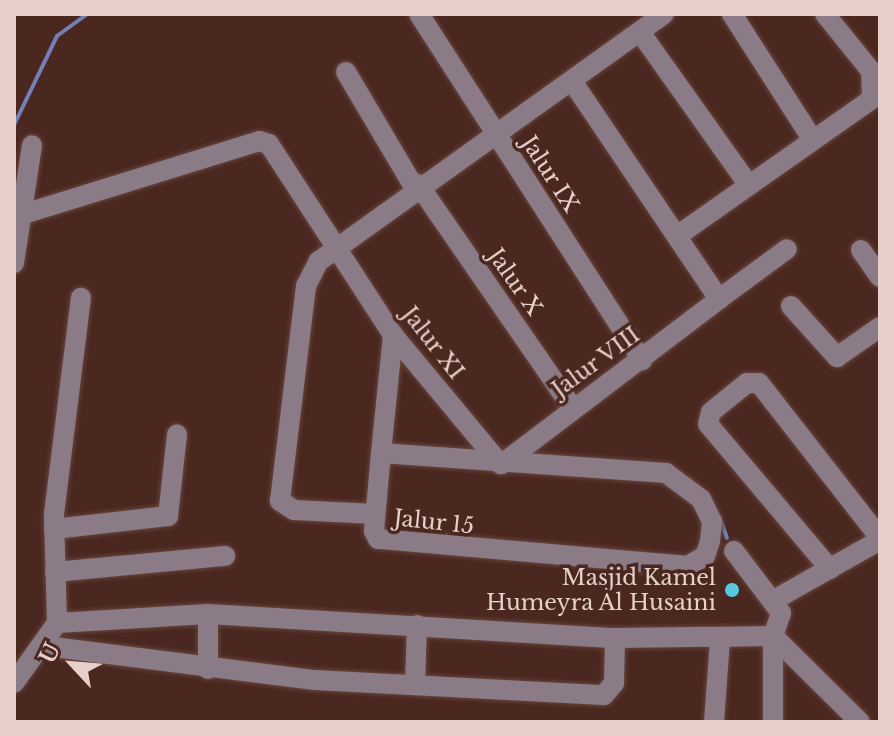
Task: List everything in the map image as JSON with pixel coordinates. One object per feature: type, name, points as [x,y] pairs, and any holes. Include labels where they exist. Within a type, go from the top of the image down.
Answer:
[{"type":"street","name":"Jalur IX","points":[[419,14],[642,360]]},
{"type":"street","points":[[338,245],[416,186],[572,81],[664,14]]},
{"type":"street","points":[[732,14],[813,140]]},
{"type":"street","points":[[677,236],[872,99],[876,68],[825,14]]},
{"type":"street","points":[[640,32],[748,184]]},
{"type":"street","name":"Jalur X","points":[[346,72],[416,186],[572,407]]},
{"type":"street","points":[[572,81],[719,299]]},
{"type":"street","name":"Jalur XI","points":[[20,215],[259,141],[274,149],[393,335],[501,464]]},
{"type":"street","points":[[14,263],[32,145]]},
{"type":"street","name":"Jalur 15","points":[[338,245],[306,286],[280,501],[294,510],[375,514],[374,531],[389,544],[688,566],[705,556],[712,522],[701,499],[679,479],[627,469],[501,464]]},
{"type":"street","name":"Jalur VIII","points":[[501,464],[572,407],[642,360],[787,249]]},
{"type":"street","points":[[861,250],[880,277]]},
{"type":"street","points":[[53,639],[54,529],[81,298]]},
{"type":"street","points":[[791,306],[837,357],[880,327]]},
{"type":"street","points":[[375,514],[393,335]]},
{"type":"street","points":[[774,600],[830,569],[880,539],[759,383],[747,383],[711,412],[708,424],[830,569]]},
{"type":"street","points":[[54,529],[168,516],[177,434]]},
{"type":"street","points":[[381,453],[501,464]]},
{"type":"street","points":[[734,551],[781,613],[773,636],[773,722]]},
{"type":"street","points":[[55,572],[225,556]]},
{"type":"street","points":[[208,614],[208,669]]},
{"type":"street","points":[[14,683],[53,639],[208,614],[615,638],[720,641],[773,636],[860,722]]},
{"type":"street","points":[[415,685],[417,625]]},
{"type":"street","points":[[53,639],[208,669],[415,685],[604,695],[614,683],[615,638]]},
{"type":"street","points":[[714,722],[720,641]]},
{"type":"street","points":[[841,700],[841,722]]},
{"type":"waterway","points":[[14,125],[57,36],[87,14]]},
{"type":"waterway","points":[[720,518],[727,538]]},
{"type":"place","name":"Masjid Kamel Humeyra Al Husaini","points":[[732,590]]}]
